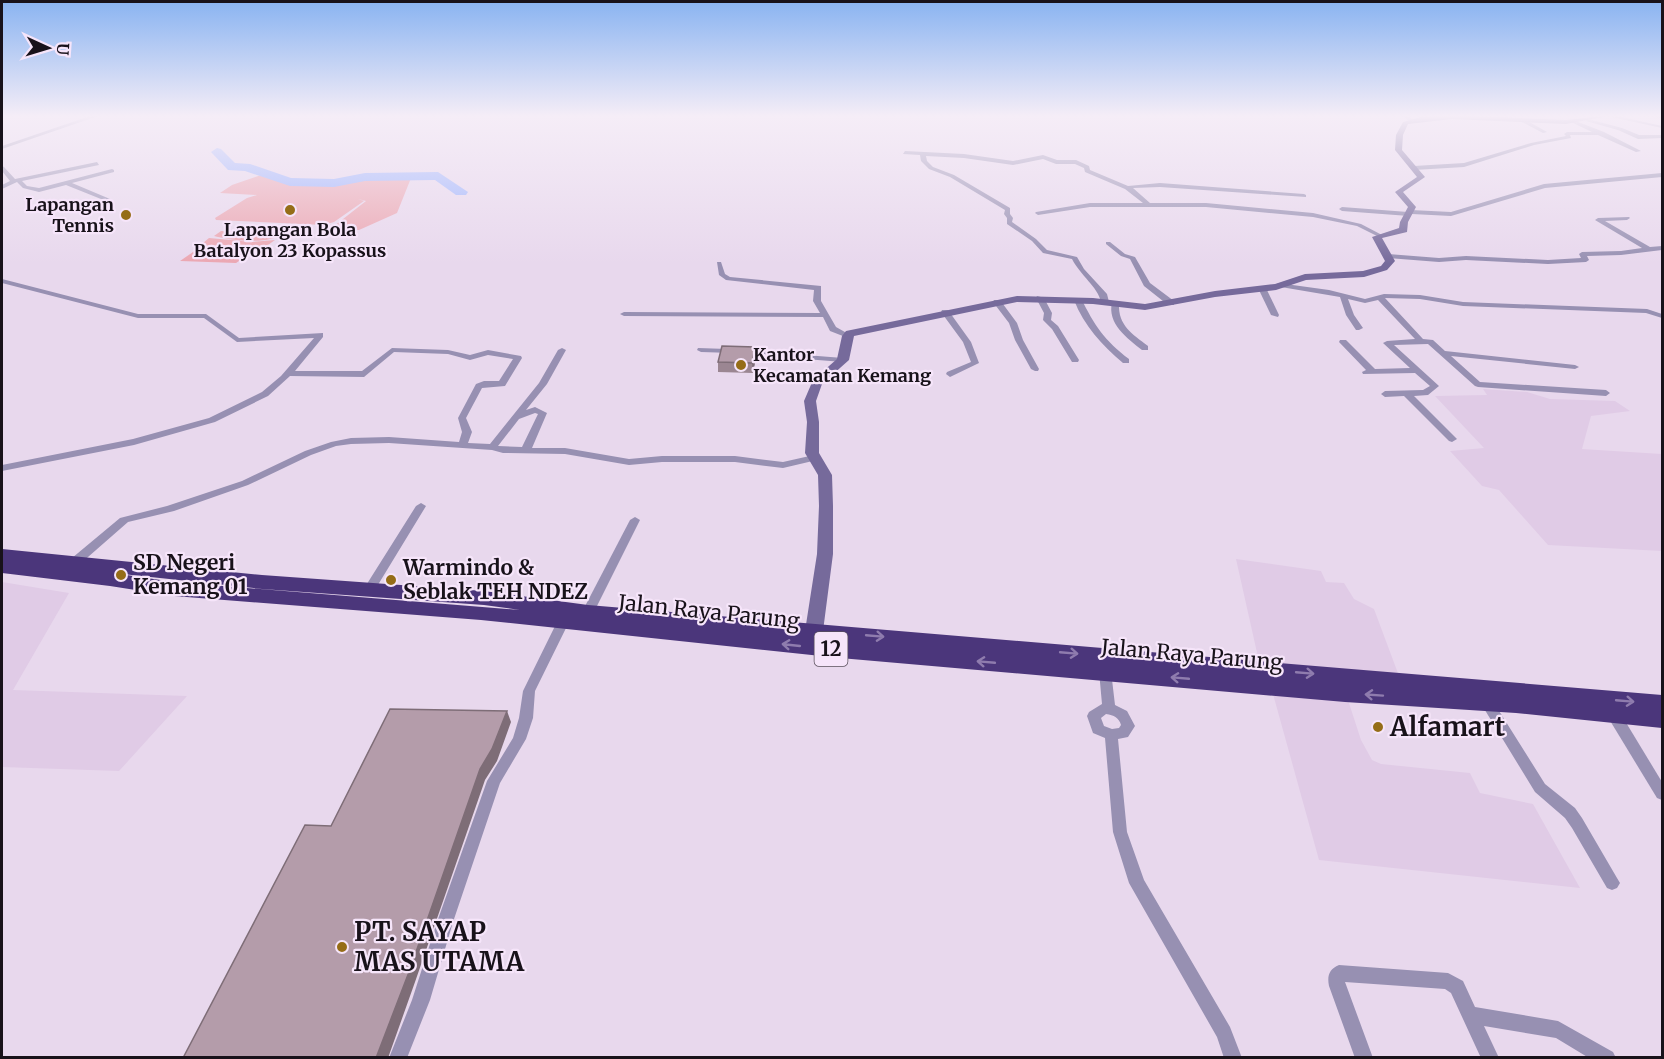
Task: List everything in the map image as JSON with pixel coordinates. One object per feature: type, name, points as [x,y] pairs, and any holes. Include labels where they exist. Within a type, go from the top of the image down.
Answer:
[{"type":"highway","name":"Jalan Raya Parung","points":[[2,555],[262,582],[484,598],[588,612],[1662,704]]},
{"type":"highway","name":"Jalan Raya Parung","points":[[2,567],[174,589],[563,622],[840,650],[1486,702],[1662,719]]},
{"type":"street","points":[[2,187],[17,181],[95,164]]},
{"type":"street","points":[[927,164],[1006,207],[1008,209],[1006,214],[1010,218],[1009,223],[1034,240],[1045,252],[1075,258],[1081,270],[1110,303],[1117,323],[1145,348]]},
{"type":"street","points":[[1082,164],[1093,174],[1129,187],[1160,185],[1200,189],[1225,196],[1304,196]]},
{"type":"street","points":[[1038,213],[1090,205],[1206,205],[1313,215],[1359,225],[1379,235],[1404,230],[1404,222],[1412,207],[1399,192],[1402,188],[1420,179],[1419,173],[1410,164]]},
{"type":"street","points":[[1414,168],[1466,164]]},
{"type":"street","points":[[2,169],[22,185],[36,190],[112,171]]},
{"type":"street","points":[[1342,209],[1451,214],[1536,188],[1662,176]]},
{"type":"street","points":[[1196,181],[1206,205]]},
{"type":"street","points":[[1222,182],[1225,196],[1233,207]]},
{"type":"street","points":[[66,183],[108,200]]},
{"type":"street","points":[[1129,187],[1148,205]]},
{"type":"street","points":[[1287,196],[1286,198],[1292,205],[1303,208],[1313,215]]},
{"type":"street","points":[[1627,218],[1598,220],[1648,249]]},
{"type":"street","points":[[814,631],[825,554],[826,506],[825,475],[814,458],[811,445],[812,394],[817,383],[843,360],[848,336],[859,330],[997,302],[1040,298],[1141,307],[1281,285],[1305,277],[1364,274],[1390,264],[1388,256],[1377,240],[1379,235]]},
{"type":"street","points":[[1108,243],[1123,255],[1133,258],[1147,284],[1171,303]]},
{"type":"street","points":[[1388,256],[1438,260],[1466,258],[1559,262],[1586,260],[1582,254],[1662,248]]},
{"type":"street","points":[[719,263],[722,275],[728,279],[786,287],[818,288],[817,299],[833,328],[848,336]]},
{"type":"street","points":[[786,287],[796,277]]},
{"type":"street","points":[[2,281],[138,316],[206,316],[213,319],[237,340],[320,335],[288,373],[260,398],[200,425],[112,447],[2,468]]},
{"type":"street","points":[[1281,285],[1329,292],[1365,301],[1380,297],[1434,298],[1462,304],[1642,311],[1662,316]]},
{"type":"street","points":[[1262,288],[1275,315]]},
{"type":"street","points":[[1343,296],[1350,315],[1359,328]]},
{"type":"street","points":[[1380,297],[1421,341]]},
{"type":"street","points":[[1040,298],[1048,313],[1046,320],[1056,330],[1075,360]]},
{"type":"street","points":[[1078,300],[1083,314],[1097,334],[1126,361]]},
{"type":"street","points":[[997,302],[1013,323],[1019,340],[1035,369]]},
{"type":"street","points":[[945,312],[967,342],[975,363],[950,374]]},
{"type":"street","points":[[624,314],[825,315]]},
{"type":"street","points":[[1385,394],[1425,393],[1435,386],[1387,343],[1421,341],[1430,342],[1478,384],[1606,393]]},
{"type":"street","points":[[1343,342],[1369,372],[1417,370]]},
{"type":"street","points":[[288,373],[364,374],[392,350],[447,352],[469,358],[487,352],[517,357],[502,384],[479,386],[462,418],[467,432],[463,444]]},
{"type":"street","points":[[492,447],[543,384],[562,350]]},
{"type":"street","points":[[701,350],[790,353],[843,360]]},
{"type":"street","points":[[1444,353],[1575,367]]},
{"type":"street","points":[[1407,394],[1452,439]]},
{"type":"street","points":[[518,417],[535,410],[543,413],[526,450]]},
{"type":"street","points":[[76,561],[124,520],[170,509],[245,483],[308,453],[334,444],[378,440],[463,444],[503,450],[565,451],[629,462],[662,459],[735,459],[783,465],[814,458]]},
{"type":"street","points":[[369,590],[421,506]]},
{"type":"street","points":[[588,612],[634,520]]},
{"type":"street","points":[[398,1058],[421,1000],[444,922],[494,781],[519,739],[526,718],[529,691],[563,622]]},
{"type":"street","points":[[1105,671],[1109,708]]},
{"type":"street","points":[[1486,702],[1540,788],[1570,813],[1578,823],[1612,883]]},
{"type":"street","points":[[1109,708],[1120,713],[1128,726],[1123,733],[1111,735],[1098,729],[1094,721],[1096,713],[1109,708]]},
{"type":"street","points":[[1614,715],[1662,794]]},
{"type":"street","points":[[1111,735],[1120,832],[1137,883],[1224,1033],[1233,1058]]},
{"type":"street","points":[[1364,1058],[1337,986],[1336,978],[1340,974],[1448,981],[1457,987],[1490,1058]]},
{"type":"street","points":[[1471,1016],[1558,1030],[1607,1058]]},
{"type":"shaded area","points":[[261,175],[287,184],[314,185],[347,183],[365,178],[411,178],[397,213],[359,230],[329,230],[366,201],[358,199],[364,201],[334,222],[324,225],[216,220],[215,218],[247,198],[257,195],[220,193],[232,185]]},
{"type":"shaded area","points":[[221,231],[285,233],[278,237],[250,241],[214,236]]},
{"type":"shaded area","points":[[209,238],[252,242],[275,240],[268,245],[261,246],[236,263],[180,261],[206,243],[203,243]]},
{"type":"shaded area","points":[[1483,389],[1527,392],[1550,399],[1615,401],[1630,411],[1591,416],[1582,449],[1662,454],[1662,551],[1548,545],[1499,490],[1482,486],[1450,451],[1484,448],[1435,396],[1487,395]]},
{"type":"shaded area","points":[[1236,559],[1321,571],[1326,582],[1344,583],[1354,599],[1374,609],[1399,676],[1260,666]]},
{"type":"shaded area","points":[[2,582],[69,593],[13,690],[187,696],[119,771],[2,767]]},
{"type":"shaded area","points":[[1273,694],[1348,700],[1361,740],[1372,760],[1381,764],[1470,773],[1480,793],[1533,804],[1580,888],[1319,860]]},
{"type":"building","points":[[722,346],[755,347],[752,363],[718,362]]},
{"type":"building","name":"PT. SAYAP MAS UTAMA","points":[[390,709],[507,711],[492,749],[480,769],[409,972],[376,1058],[183,1058],[305,825],[331,826]]},
{"type":"waterway","points":[[229,164],[232,167],[246,167],[290,182],[334,183],[365,177],[438,176],[461,192]]},
{"type":"place","name":"Lapangan Bola Batalyon 23 Kopassus","points":[[290,210]]},
{"type":"place","name":"Lapangan Tennis","points":[[126,215]]},
{"type":"place","name":"Kantor Kecamatan Kemang","points":[[741,365]]},
{"type":"place","name":"SD Negeri Kemang 01","points":[[121,575]]},
{"type":"place","name":"Warmindo & Seblak TEH NDEZ","points":[[391,580]]},
{"type":"place","name":"Alfamart","points":[[1378,727]]},
{"type":"place","name":"PT. SAYAP MAS UTAMA","points":[[342,947]]}]
